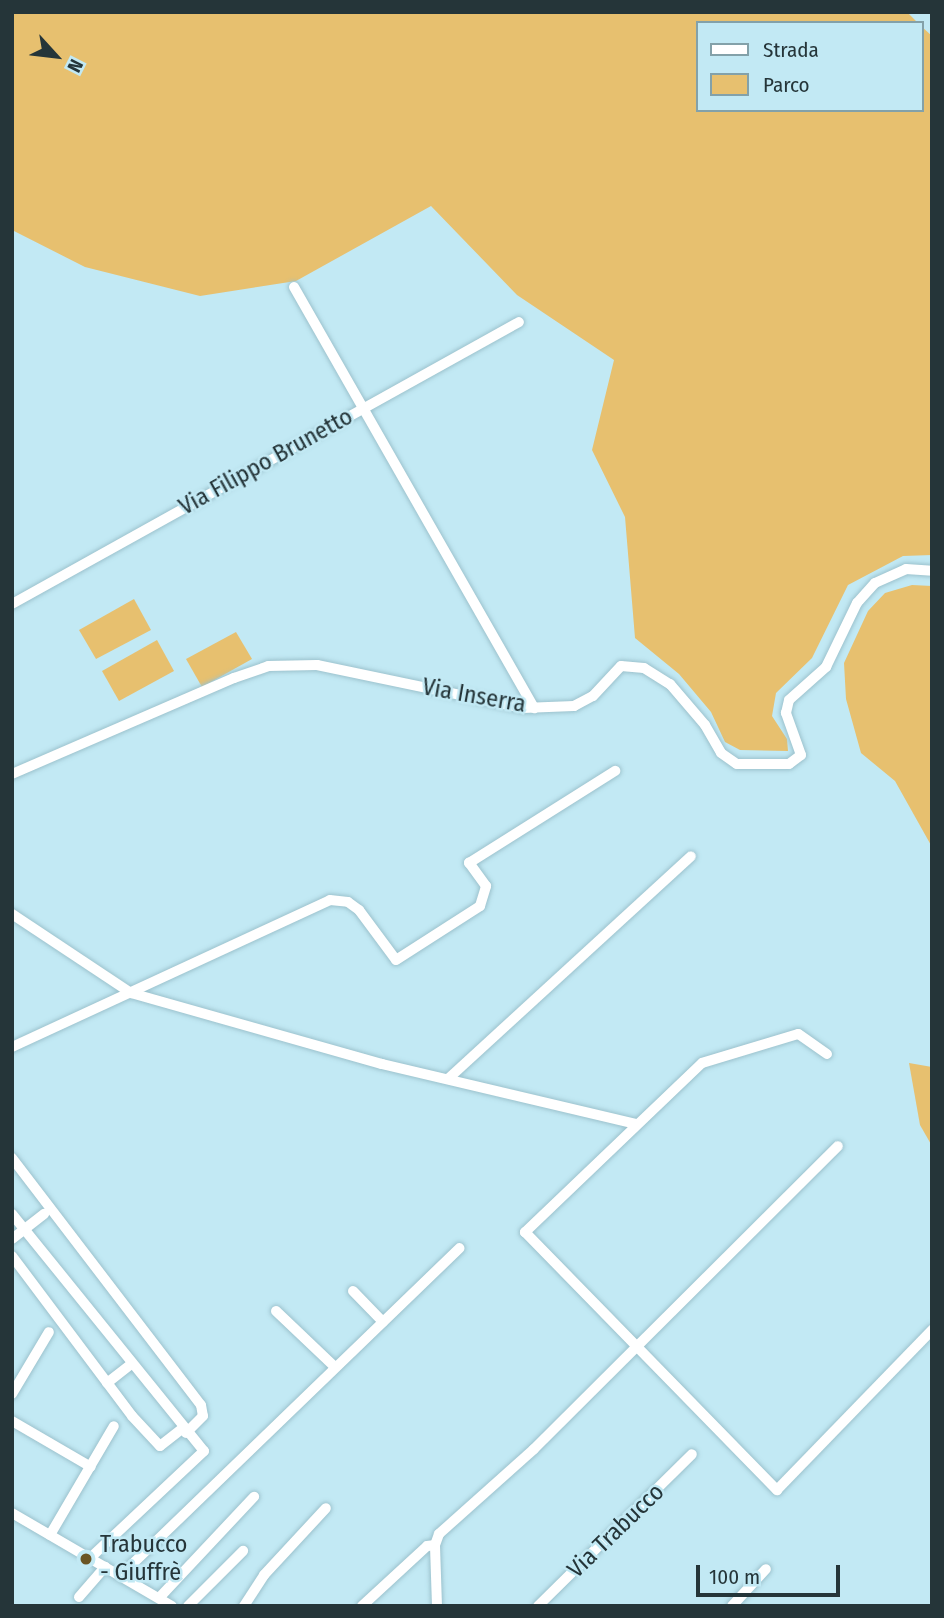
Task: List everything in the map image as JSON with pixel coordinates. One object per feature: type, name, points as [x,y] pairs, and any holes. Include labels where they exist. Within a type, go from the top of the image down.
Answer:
[{"type":"street","points":[[294,287],[534,708]]},
{"type":"street","name":"Via Filippo Brunetto","points":[[12,604],[519,322]]},
{"type":"street","name":"Via Inserra","points":[[12,775],[268,666],[317,665],[534,708],[574,706],[593,695],[621,666],[644,668],[670,684],[705,725],[721,753],[737,764],[789,764],[801,755],[786,713],[789,701],[827,667],[857,603],[886,578],[906,569],[932,571]]},
{"type":"street","points":[[12,1046],[330,900],[348,902],[359,910],[396,960],[480,906],[486,886],[469,863],[615,771]]},
{"type":"street","points":[[449,1078],[691,856]]},
{"type":"street","points":[[12,914],[131,993],[382,1064],[636,1124]]},
{"type":"street","points":[[827,1054],[798,1034],[702,1063],[524,1232],[777,1490],[932,1330]]},
{"type":"street","points":[[437,1606],[435,1545],[439,1534],[637,1349],[838,1146]]},
{"type":"street","points":[[12,1158],[201,1405],[203,1416],[160,1446],[107,1383],[12,1256]]},
{"type":"street","points":[[12,1214],[184,1431],[204,1451],[90,1558]]},
{"type":"street","points":[[12,1239],[44,1214]]},
{"type":"street","points":[[120,1576],[460,1248]]},
{"type":"street","points":[[353,1291],[383,1322]]},
{"type":"street","points":[[276,1311],[335,1367]]},
{"type":"street","points":[[12,1394],[49,1332]]},
{"type":"street","points":[[107,1383],[131,1364]]},
{"type":"street","points":[[12,1421],[91,1466]]},
{"type":"street","points":[[50,1535],[114,1426]]},
{"type":"street","name":"Via Trabucco","points":[[538,1606],[692,1454]]},
{"type":"street","points":[[159,1598],[254,1497]]},
{"type":"street","points":[[244,1606],[264,1575],[326,1508]]},
{"type":"street","points":[[12,1513],[172,1606]]},
{"type":"street","points":[[362,1606],[427,1546],[435,1545]]},
{"type":"street","points":[[188,1606],[243,1551]]},
{"type":"street","points":[[79,1597],[105,1567]]},
{"type":"street","points":[[732,1606],[766,1569]]},
{"type":"green space","points":[[12,12],[907,12],[916,21],[696,21],[696,112],[923,112],[923,28],[932,36],[932,555],[903,556],[848,585],[812,658],[776,693],[772,716],[787,739],[788,751],[740,750],[725,742],[711,712],[679,674],[635,638],[625,517],[592,450],[614,360],[517,295],[431,206],[296,281],[200,296],[85,267],[12,230]]},
{"type":"green space","points":[[912,585],[932,586],[932,847],[895,781],[861,753],[846,699],[844,663],[868,611],[885,593]]},
{"type":"green space","points":[[134,599],[151,630],[96,659],[79,630]]},
{"type":"green space","points":[[236,632],[252,659],[202,687],[186,659]]},
{"type":"green space","points":[[157,640],[174,671],[119,701],[102,671]]},
{"type":"green space","points":[[909,1063],[932,1067],[932,1146],[920,1125]]},
{"type":"place","name":"Trabucco - Giuffrè","points":[[86,1559]]}]
